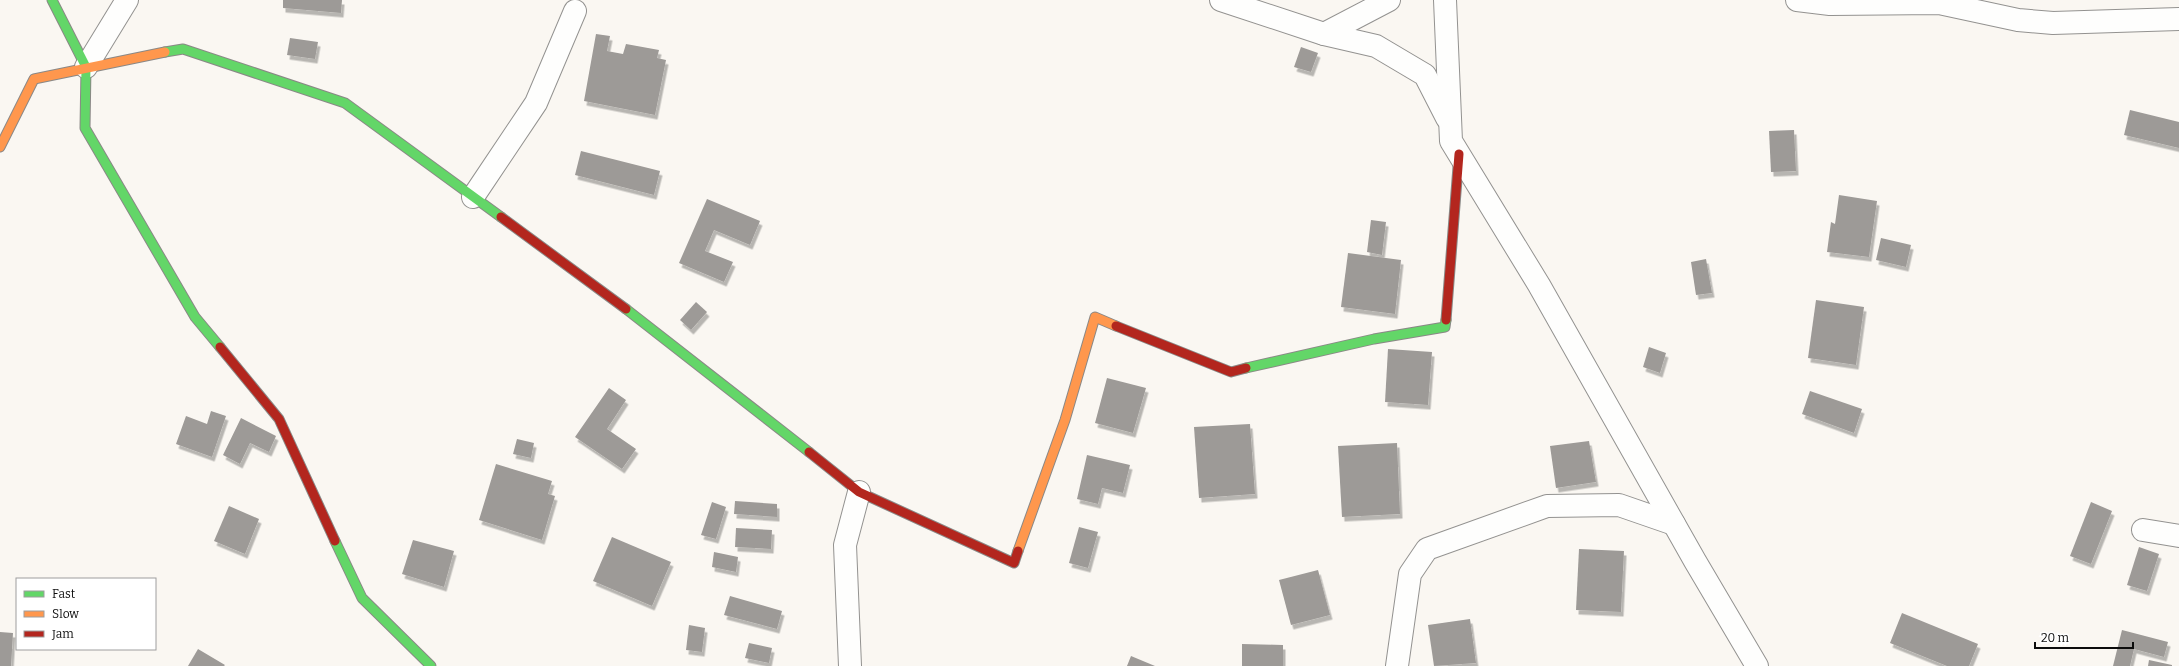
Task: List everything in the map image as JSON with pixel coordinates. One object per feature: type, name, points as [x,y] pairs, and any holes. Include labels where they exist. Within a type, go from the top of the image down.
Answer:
[{"type":"street","points":[[52,0],[86,67],[85,128],[195,317],[279,419],[362,598],[431,666]]},
{"type":"street","points":[[86,67],[126,0]]},
{"type":"street","points":[[1221,0],[1324,34],[1376,46],[1425,75],[1450,127]]},
{"type":"street","points":[[1324,34],[1389,0]]},
{"type":"street","points":[[1445,0],[1451,141],[1539,285],[1674,524],[1757,666]]},
{"type":"street","points":[[1797,0],[1830,4],[1939,3],[2018,20],[2053,23],[2179,19]]},
{"type":"street","points":[[473,198],[536,103],[575,11]]},
{"type":"street","points":[[0,147],[34,79],[86,67],[183,49],[345,103],[627,310],[859,492],[1014,563],[1065,420],[1095,317],[1231,372],[1374,339],[1445,327],[1459,154]]},
{"type":"street","points":[[850,666],[845,545],[859,492]]},
{"type":"street","points":[[1397,666],[1410,574],[1426,549],[1547,506],[1619,505],[1674,524]]},
{"type":"street","points":[[2143,530],[2179,536]]},
{"type":"building","points":[[283,0],[342,0],[341,13],[283,8]]},
{"type":"building","points":[[596,34],[610,36],[607,51],[623,54],[626,44],[659,50],[657,58],[666,60],[655,115],[584,101]]},
{"type":"building","points":[[290,38],[318,42],[315,59],[287,55]]},
{"type":"building","points":[[1301,47],[1318,53],[1311,72],[1294,67]]},
{"type":"building","points":[[2130,110],[2179,122],[2179,148],[2124,135]]},
{"type":"building","points":[[1794,130],[1796,171],[1771,172],[1769,131]]},
{"type":"building","points":[[581,151],[660,171],[654,195],[575,175]]},
{"type":"building","points":[[1839,195],[1877,201],[1869,257],[1827,252],[1831,222],[1835,224]]},
{"type":"building","points":[[707,199],[760,221],[750,245],[714,230],[705,251],[733,262],[724,282],[679,263]]},
{"type":"building","points":[[1371,220],[1386,222],[1382,255],[1367,252]]},
{"type":"building","points":[[1881,238],[1911,245],[1906,267],[1876,260]]},
{"type":"building","points":[[1348,253],[1401,260],[1395,314],[1341,307]]},
{"type":"building","points":[[1706,259],[1712,293],[1696,295],[1691,262]]},
{"type":"building","points":[[1816,300],[1864,307],[1856,365],[1808,358]]},
{"type":"building","points":[[696,302],[707,312],[691,330],[680,320]]},
{"type":"building","points":[[1649,347],[1666,353],[1660,373],[1643,367]]},
{"type":"building","points":[[1388,349],[1432,352],[1428,405],[1385,402]]},
{"type":"building","points":[[1107,378],[1146,388],[1133,433],[1095,423]]},
{"type":"building","points":[[609,388],[626,400],[607,429],[636,449],[622,469],[575,437]]},
{"type":"building","points":[[1810,391],[1862,409],[1854,433],[1802,414]]},
{"type":"building","points":[[211,411],[226,416],[212,457],[176,444],[186,416],[207,424]]},
{"type":"building","points":[[241,418],[276,436],[269,452],[250,443],[240,464],[223,455]]},
{"type":"building","points":[[1250,424],[1255,494],[1199,498],[1194,427]]},
{"type":"building","points":[[517,439],[534,443],[531,458],[513,454]]},
{"type":"building","points":[[1589,441],[1596,482],[1556,488],[1550,446]]},
{"type":"building","points":[[1397,443],[1400,514],[1342,517],[1338,446]]},
{"type":"building","points":[[1087,455],[1130,465],[1123,493],[1102,488],[1098,504],[1077,499]]},
{"type":"building","points":[[496,464],[552,481],[548,494],[555,496],[542,540],[479,520]]},
{"type":"building","points":[[735,501],[777,504],[777,517],[734,514]]},
{"type":"building","points":[[712,502],[726,507],[716,539],[701,535]]},
{"type":"building","points":[[2091,502],[2112,511],[2091,564],[2070,556]]},
{"type":"building","points":[[229,506],[259,519],[245,554],[214,541]]},
{"type":"building","points":[[1079,527],[1098,532],[1088,568],[1069,563]]},
{"type":"building","points":[[736,528],[772,530],[771,549],[735,547]]},
{"type":"building","points":[[612,537],[671,562],[652,606],[593,581]]},
{"type":"building","points":[[413,540],[454,551],[444,587],[402,574]]},
{"type":"building","points":[[2139,547],[2159,554],[2147,591],[2127,585]]},
{"type":"building","points":[[1579,549],[1624,551],[1621,612],[1576,610]]},
{"type":"building","points":[[714,552],[738,557],[736,572],[712,567]]},
{"type":"building","points":[[1318,570],[1330,615],[1291,625],[1279,580]]},
{"type":"building","points":[[730,596],[782,611],[777,629],[724,615]]},
{"type":"building","points":[[1902,613],[1978,644],[1969,666],[1947,666],[1890,643]]},
{"type":"building","points":[[1470,619],[1476,663],[1434,666],[1428,625]]},
{"type":"building","points":[[689,625],[705,628],[702,652],[686,650]]},
{"type":"building","points":[[2122,630],[2168,642],[2164,657],[2134,649],[2130,666],[2113,666]]},
{"type":"building","points":[[0,632],[13,633],[11,666],[0,666]]},
{"type":"building","points":[[749,643],[772,648],[769,663],[745,658]]},
{"type":"building","points":[[1242,644],[1283,645],[1283,666],[1242,666]]},
{"type":"building","points":[[198,649],[225,665],[188,666]]},
{"type":"building","points":[[1131,656],[1155,666],[1127,666]]},
{"type":"building","points":[[2149,660],[2172,665],[2172,666],[2148,666]]},
{"type":"traffic: fast","points":[[52,0],[86,67],[85,128],[195,317],[220,347]]},
{"type":"traffic: fast","points":[[165,52],[183,49],[345,103],[501,217]]},
{"type":"traffic: fast","points":[[626,309],[809,452]]},
{"type":"traffic: fast","points":[[1246,368],[1374,339],[1445,327],[1446,320]]},
{"type":"traffic: fast","points":[[335,541],[362,598],[431,666]]},
{"type":"traffic: slow","points":[[0,147],[34,79],[165,52]]},
{"type":"traffic: slow","points":[[1018,551],[1065,420],[1095,317],[1116,326]]},
{"type":"traffic: jam","points":[[1446,320],[1459,154]]},
{"type":"traffic: jam","points":[[501,217],[626,309]]},
{"type":"traffic: jam","points":[[1116,326],[1231,372],[1246,368]]},
{"type":"traffic: jam","points":[[220,347],[279,419],[335,541]]},
{"type":"traffic: jam","points":[[809,452],[859,492],[1014,563],[1018,551]]}]
